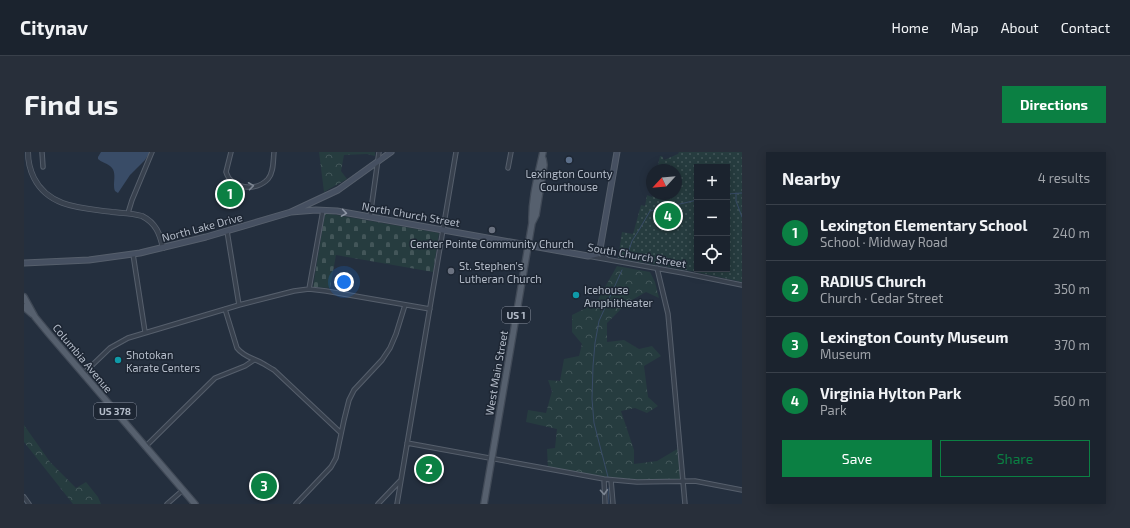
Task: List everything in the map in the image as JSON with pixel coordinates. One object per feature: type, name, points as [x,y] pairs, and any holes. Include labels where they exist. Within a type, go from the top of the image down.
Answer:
[{"type":"main road","name":"North Lake Drive","points":[[24,263],[89,260],[133,254],[163,248],[227,231],[291,212],[338,190],[391,152]]},
{"type":"main road","points":[[588,256],[597,254],[600,249],[617,152]]},
{"type":"main road","name":"US 1","points":[[527,246],[532,223],[536,215],[544,165],[543,154]]},
{"type":"main road","name":"North Church Street","points":[[291,212],[323,210],[370,217],[527,246]]},
{"type":"main road","name":"South Church Street","points":[[527,246],[588,256]]},
{"type":"main road","name":"West Main Street","points":[[484,504],[527,246]]},
{"type":"main road","name":"Columbia Avenue","points":[[24,297],[35,317]]},
{"type":"main road","name":"Columbia Avenue","points":[[24,307],[35,317],[195,504]]},
{"type":"street","points":[[28,152],[28,162],[36,182],[51,198],[70,206],[139,215],[152,223],[159,234],[163,248]]},
{"type":"street","points":[[42,152],[42,168]]},
{"type":"street","points":[[128,213],[152,152]]},
{"type":"street","points":[[231,152],[226,172],[227,176],[233,183],[239,186],[247,187],[262,183],[268,179],[273,165],[274,152]]},
{"type":"street","points":[[370,217],[379,152]]},
{"type":"street","points":[[397,504],[456,152]]},
{"type":"street","points":[[508,168],[511,152]]},
{"type":"street","points":[[309,289],[323,210]]},
{"type":"street","points":[[227,231],[239,305]]},
{"type":"street","points":[[600,249],[602,255],[607,259]]},
{"type":"street","points":[[133,254],[145,332]]},
{"type":"street","name":"South Church Street","points":[[588,256],[603,260],[607,259],[657,268],[742,286]]},
{"type":"street","points":[[657,268],[668,314],[685,504]]},
{"type":"street","points":[[83,374],[114,345],[128,338],[239,305],[294,291],[309,289],[326,291],[430,309]]},
{"type":"street","points":[[296,504],[333,464],[338,453],[347,407],[352,394],[382,360],[390,348],[405,304]]},
{"type":"street","points":[[225,309],[237,348],[245,356],[264,363],[274,370],[341,433]]},
{"type":"street","points":[[146,447],[215,378],[254,360]]},
{"type":"street","points":[[407,443],[611,480],[637,482],[695,481],[742,490]]},
{"type":"street","points":[[604,479],[605,504]]},
{"type":"street","points":[[378,504],[401,480]]},
{"type":"street","points":[[611,480],[613,504]]},
{"type":"street","points":[[167,504],[183,490]]},
{"type":"street","points":[[24,497],[29,504]]},
{"type":"green space","points":[[319,152],[375,152],[375,156],[367,154],[344,155],[341,171],[347,179],[324,192]]},
{"type":"green space","points":[[679,152],[742,152],[742,282],[696,272],[730,272],[730,164],[694,164],[694,272],[618,258],[622,232],[633,234],[641,205],[645,206],[646,200],[682,200],[682,164],[658,164],[660,156],[662,156],[664,160],[678,154]]},
{"type":"green space","points":[[325,213],[439,233],[433,272],[336,255],[330,288],[313,287]]},
{"type":"green space","points":[[617,266],[650,272],[655,282],[659,298],[646,292],[627,303],[607,323],[607,342],[624,340],[639,349],[652,346],[661,356],[644,366],[648,397],[658,406],[647,413],[635,408],[621,411],[634,450],[634,464],[657,461],[679,448],[682,482],[637,482],[548,469],[547,449],[555,448],[557,429],[526,422],[528,410],[546,413],[552,391],[548,380],[560,381],[564,359],[579,356],[582,344],[572,332],[572,315],[596,303]]},
{"type":"green space","points":[[24,425],[50,462],[76,488],[86,482],[98,497],[101,504],[73,504],[24,442]]},
{"type":"water","points":[[101,152],[150,152],[145,160],[130,175],[118,193],[114,188],[114,171],[98,159]]},
{"type":"waterway","points":[[736,193],[736,201],[742,217]]},
{"type":"waterway","points":[[730,194],[742,193]]},
{"type":"waterway","points":[[626,259],[632,241],[650,211],[694,201]]},
{"type":"waterway","points":[[608,477],[594,423],[592,399],[593,366],[599,321],[622,270]]},
{"type":"waterway","points":[[608,488],[609,504]]},
{"type":"place","name":"Lexington County Courthouse","points":[[569,160]]},
{"type":"place","name":"Lexington Elementary School","points":[[230,194]]},
{"type":"place","name":"Virginia Hylton Park","points":[[668,216]]},
{"type":"place","name":"Center Pointe Community Church","points":[[492,230]]},
{"type":"place","name":"St. Stephen's Lutheran Church","points":[[451,271]]},
{"type":"place","name":"Icehouse Amphitheater","points":[[576,295]]},
{"type":"place","name":"Shotokan Karate Centers","points":[[118,360]]},
{"type":"place","name":"RADIUS Church","points":[[429,469]]},
{"type":"place","name":"Lexington County Museum","points":[[264,486]]}]
